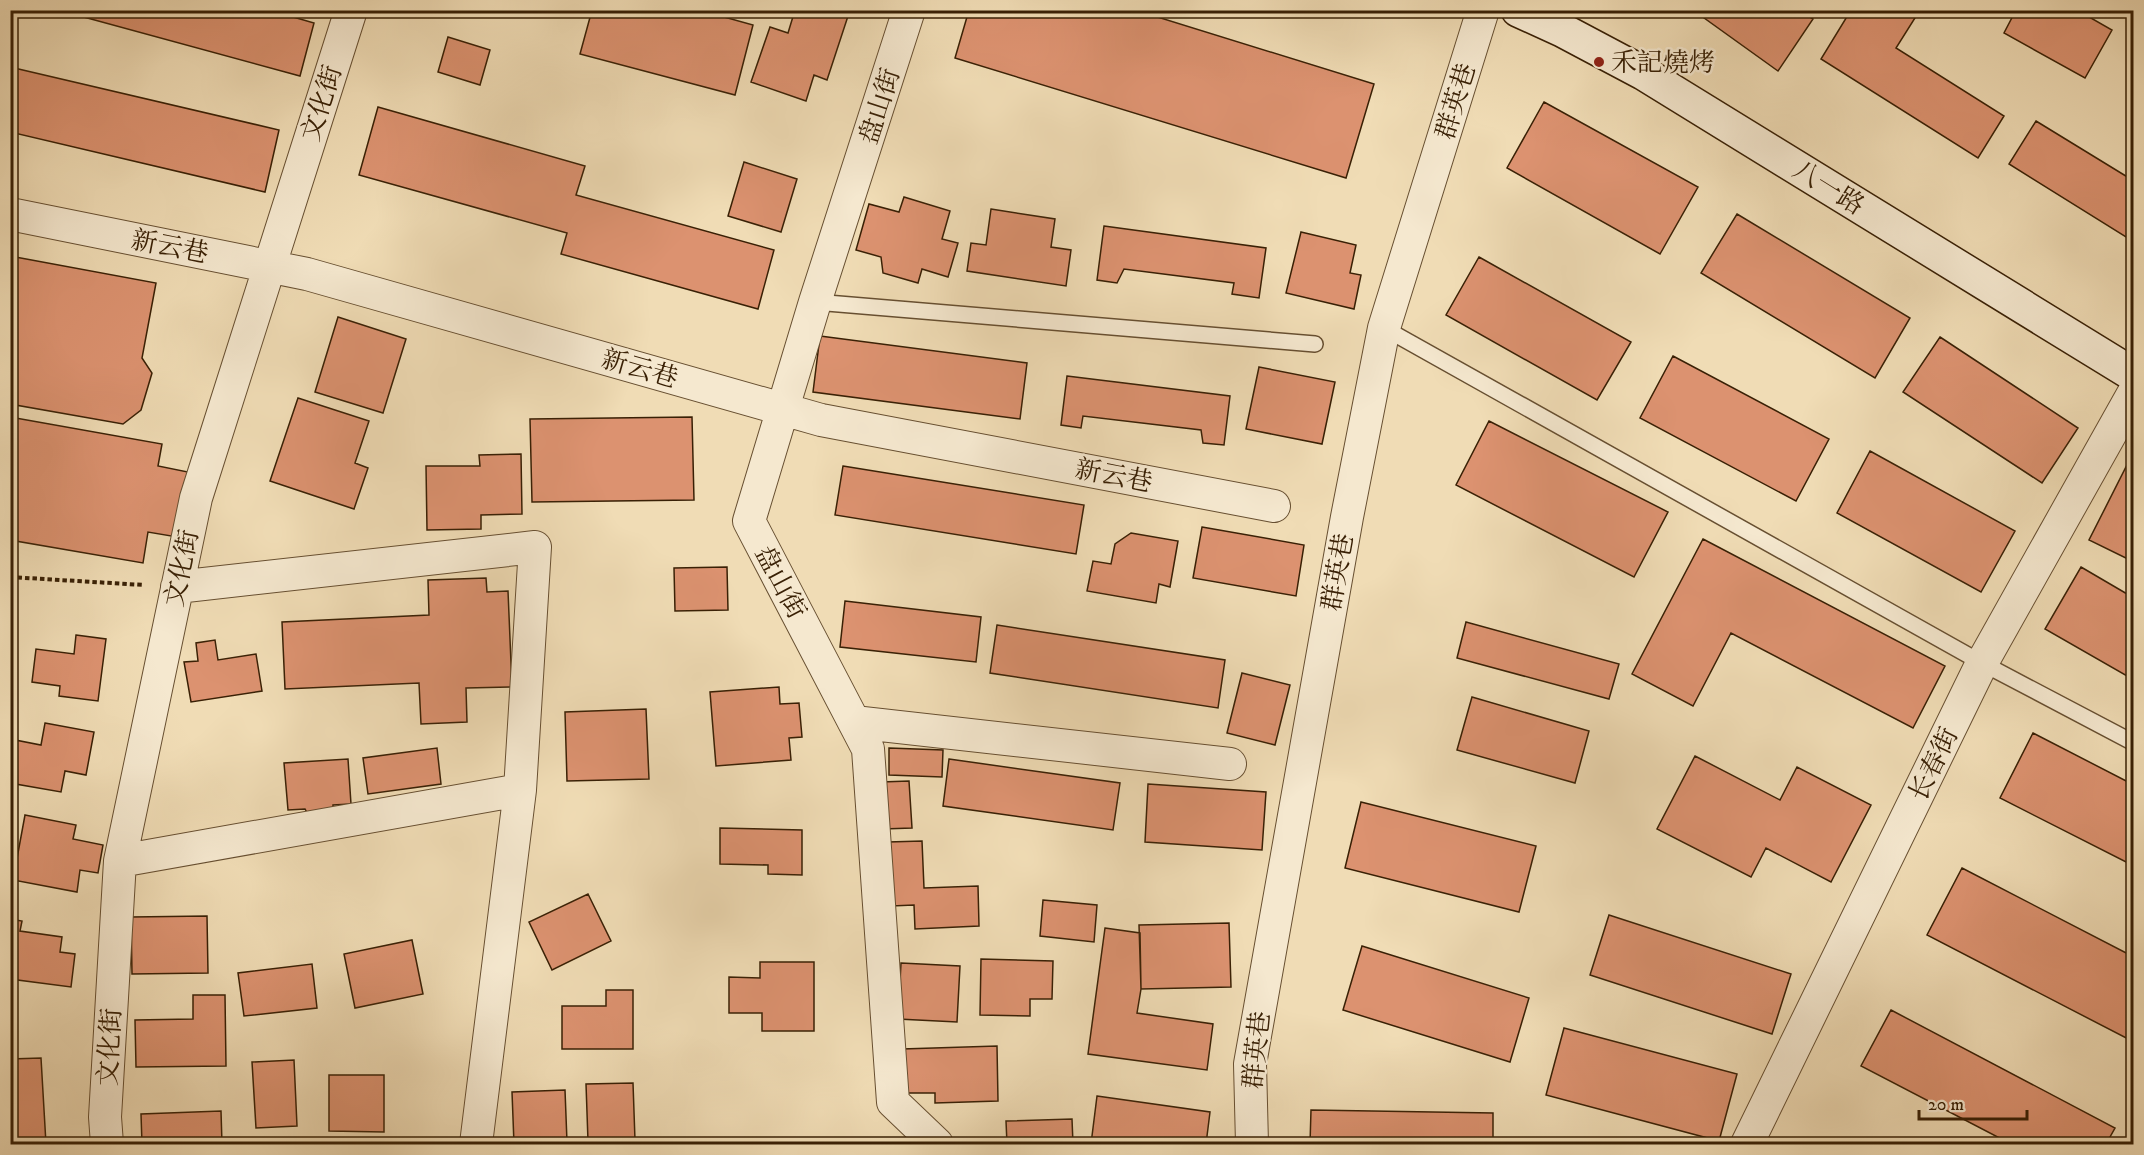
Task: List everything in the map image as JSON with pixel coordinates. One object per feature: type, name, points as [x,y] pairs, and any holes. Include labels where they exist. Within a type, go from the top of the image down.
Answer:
[{"type":"main road","name":"八一路","points":[[1518,10],[1562,30],[1643,73],[2133,375]]},
{"type":"street","name":"文化街","points":[[106,1144],[105,1117],[120,861],[196,498],[351,10]]},
{"type":"street","name":"盘山街","points":[[909,10],[815,302],[749,521],[868,749],[893,1102],[937,1144]]},
{"type":"street","name":"群英巷","points":[[1252,1144],[1250,1064],[1347,517],[1384,328],[1483,10]]},
{"type":"street","name":"新云巷","points":[[10,214],[269,265],[318,277],[821,420],[1274,506]]},
{"type":"street","name":"长春街","points":[[1747,1144],[1982,663],[2133,392]]},
{"type":"street","points":[[177,587],[534,547],[519,790],[476,1144]]},
{"type":"street","points":[[854,722],[1230,764]]},
{"type":"street","points":[[120,861],[519,790]]},
{"type":"lane","points":[[815,302],[1315,344]]},
{"type":"lane","points":[[1384,328],[1982,663],[2133,743]]},
{"type":"path","points":[[10,577],[177,587]]},
{"type":"building","points":[[58,10],[269,10],[314,23],[300,76]]},
{"type":"building","points":[[592,10],[699,10],[753,25],[735,95],[580,54]]},
{"type":"building","points":[[795,10],[850,10],[827,80],[814,75],[806,101],[751,82],[770,27],[788,33]]},
{"type":"building","points":[[969,10],[1135,10],[1374,84],[1346,178],[955,58]]},
{"type":"building","points":[[1693,10],[1799,10],[1813,19],[1778,71]]},
{"type":"building","points":[[1851,10],[1920,10],[1896,48],[2004,116],[1978,158],[1821,59]]},
{"type":"building","points":[[2016,10],[2077,10],[2112,30],[2085,78],[2004,33]]},
{"type":"building","points":[[448,37],[490,50],[480,85],[438,72]]},
{"type":"building","points":[[10,67],[279,130],[265,192],[10,132]]},
{"type":"building","points":[[1544,102],[1698,187],[1660,254],[1507,168]]},
{"type":"building","points":[[378,107],[585,166],[576,195],[774,250],[758,309],[561,254],[567,233],[359,175]]},
{"type":"building","points":[[2036,121],[2134,181],[2134,242],[2009,164]]},
{"type":"building","points":[[744,162],[797,179],[781,232],[728,216]]},
{"type":"building","points":[[904,197],[950,211],[942,239],[958,243],[948,277],[922,269],[918,283],[883,273],[881,257],[856,250],[869,204],[899,212]]},
{"type":"building","points":[[991,209],[1055,219],[1051,247],[1071,250],[1066,286],[967,271],[971,243],[986,245]]},
{"type":"building","points":[[1737,214],[1910,318],[1875,378],[1701,273]]},
{"type":"building","points":[[1104,226],[1266,248],[1259,298],[1232,294],[1234,283],[1124,269],[1117,283],[1097,280]]},
{"type":"building","points":[[1301,232],[1356,245],[1350,273],[1361,275],[1354,309],[1286,293]]},
{"type":"building","points":[[10,256],[156,283],[142,358],[152,373],[141,410],[123,424],[10,404]]},
{"type":"building","points":[[1479,257],[1631,342],[1597,400],[1446,315]]},
{"type":"building","points":[[338,317],[406,339],[383,413],[315,392]]},
{"type":"building","points":[[820,336],[1027,363],[1020,419],[813,392]]},
{"type":"building","points":[[1940,337],[2078,428],[2042,483],[1903,392]]},
{"type":"building","points":[[1673,356],[1829,439],[1796,501],[1640,418]]},
{"type":"building","points":[[1259,367],[1335,382],[1322,444],[1246,429]]},
{"type":"building","points":[[1067,376],[1230,396],[1224,445],[1203,443],[1201,430],[1083,416],[1081,428],[1061,425]]},
{"type":"building","points":[[298,398],[369,421],[355,463],[368,468],[354,509],[270,481]]},
{"type":"building","points":[[10,417],[162,444],[158,466],[188,472],[177,537],[148,532],[143,563],[10,540]]},
{"type":"building","points":[[692,417],[694,500],[532,502],[530,419]]},
{"type":"building","points":[[1489,421],[1668,512],[1634,577],[1456,485]]},
{"type":"building","points":[[1870,451],[2015,531],[1981,592],[1837,513]]},
{"type":"building","points":[[521,454],[522,514],[481,515],[481,529],[427,530],[426,466],[480,466],[479,455]]},
{"type":"building","points":[[2131,457],[2134,458],[2134,562],[2089,540]]},
{"type":"building","points":[[843,466],[1084,505],[1076,554],[835,515]]},
{"type":"building","points":[[1202,527],[1304,545],[1296,596],[1193,578]]},
{"type":"building","points":[[1131,533],[1178,541],[1170,587],[1159,584],[1156,603],[1087,591],[1093,561],[1111,564],[1115,544]]},
{"type":"building","points":[[1703,539],[1945,666],[1913,728],[1731,633],[1693,706],[1632,674]]},
{"type":"building","points":[[727,567],[728,610],[675,611],[674,568]]},
{"type":"building","points":[[2081,567],[2134,598],[2134,680],[2045,629]]},
{"type":"building","points":[[486,578],[487,592],[508,591],[512,687],[466,688],[467,722],[421,724],[419,683],[285,689],[282,622],[429,615],[428,580]]},
{"type":"building","points":[[845,601],[981,617],[976,662],[840,647]]},
{"type":"building","points":[[1466,622],[1619,664],[1609,699],[1457,658]]},
{"type":"building","points":[[997,625],[1225,660],[1218,708],[990,673]]},
{"type":"building","points":[[76,635],[106,639],[98,701],[59,696],[60,686],[32,682],[36,649],[74,654]]},
{"type":"building","points":[[215,640],[218,660],[256,654],[262,691],[191,702],[184,662],[198,661],[196,643]]},
{"type":"building","points":[[1242,673],[1290,685],[1275,745],[1227,733]]},
{"type":"building","points":[[779,687],[780,704],[799,703],[802,737],[789,738],[791,760],[716,766],[710,692]]},
{"type":"building","points":[[1472,697],[1589,731],[1575,783],[1457,750]]},
{"type":"building","points":[[646,709],[649,779],[567,781],[565,712]]},
{"type":"building","points":[[45,723],[94,732],[86,775],[65,771],[61,792],[10,783],[10,739],[41,745]]},
{"type":"building","points":[[2033,733],[2134,785],[2134,866],[2000,798]]},
{"type":"building","points":[[437,748],[441,784],[368,794],[363,758]]},
{"type":"building","points":[[889,748],[943,750],[942,777],[889,775]]},
{"type":"building","points":[[1695,756],[1780,800],[1797,767],[1871,805],[1831,882],[1766,848],[1751,877],[1657,829]]},
{"type":"building","points":[[348,759],[351,804],[333,805],[333,814],[309,816],[305,809],[288,810],[284,763]]},
{"type":"building","points":[[949,759],[1120,783],[1113,830],[943,806]]},
{"type":"building","points":[[909,781],[912,828],[883,829],[881,782]]},
{"type":"building","points":[[1148,784],[1266,792],[1262,850],[1145,842]]},
{"type":"building","points":[[1361,802],[1536,846],[1519,912],[1345,868]]},
{"type":"building","points":[[25,815],[76,825],[73,839],[103,845],[98,873],[80,870],[77,892],[13,880]]},
{"type":"building","points":[[720,828],[802,830],[802,875],[768,874],[768,865],[720,864]]},
{"type":"building","points":[[922,841],[924,888],[978,886],[979,926],[915,929],[914,905],[891,906],[888,842]]},
{"type":"building","points":[[1962,868],[2134,957],[2134,1042],[1927,935]]},
{"type":"building","points":[[588,894],[611,941],[552,970],[529,922]]},
{"type":"building","points":[[1043,900],[1097,905],[1094,942],[1040,936]]},
{"type":"building","points":[[1609,915],[1791,974],[1772,1034],[1590,975]]},
{"type":"building","points":[[207,916],[208,973],[132,974],[131,917]]},
{"type":"building","points":[[10,919],[22,921],[20,931],[62,937],[60,952],[75,954],[71,987],[10,979]]},
{"type":"building","points":[[1229,923],[1231,987],[1141,989],[1139,925]]},
{"type":"building","points":[[1105,928],[1140,933],[1141,989],[1137,1013],[1213,1024],[1207,1070],[1088,1054]]},
{"type":"building","points":[[412,940],[423,994],[355,1008],[344,954]]},
{"type":"building","points":[[1362,946],[1529,998],[1510,1062],[1343,1010]]},
{"type":"building","points":[[981,959],[1053,961],[1052,999],[1030,999],[1030,1016],[980,1015]]},
{"type":"building","points":[[760,962],[814,962],[814,1031],[762,1031],[762,1013],[729,1013],[729,977],[760,978]]},
{"type":"building","points":[[901,963],[960,966],[957,1022],[898,1019]]},
{"type":"building","points":[[312,964],[317,1008],[244,1016],[238,973]]},
{"type":"building","points":[[606,990],[633,990],[633,1049],[562,1049],[562,1006],[606,1006]]},
{"type":"building","points":[[193,995],[225,995],[226,1066],[136,1067],[135,1020],[193,1019]]},
{"type":"building","points":[[1891,1010],[2115,1128],[2106,1144],[2011,1144],[1861,1066]]},
{"type":"building","points":[[1564,1028],[1737,1074],[1719,1141],[1546,1095]]},
{"type":"building","points":[[997,1046],[998,1101],[935,1103],[935,1093],[903,1093],[902,1049]]},
{"type":"building","points":[[41,1058],[46,1144],[10,1144],[10,1059]]},
{"type":"building","points":[[294,1060],[297,1126],[256,1128],[252,1062]]},
{"type":"building","points":[[329,1075],[384,1075],[384,1132],[329,1131]]},
{"type":"building","points":[[633,1083],[635,1140],[588,1141],[586,1084]]},
{"type":"building","points":[[565,1090],[567,1142],[514,1144],[512,1092]]},
{"type":"building","points":[[1097,1096],[1210,1112],[1206,1144],[1091,1144]]},
{"type":"building","points":[[1311,1110],[1493,1113],[1493,1144],[1310,1144]]},
{"type":"building","points":[[221,1111],[222,1144],[142,1144],[141,1114]]},
{"type":"building","points":[[1072,1119],[1073,1144],[1007,1144],[1006,1121]]},
{"type":"place","name":"禾記燒烤","points":[[1599,62]]}]
